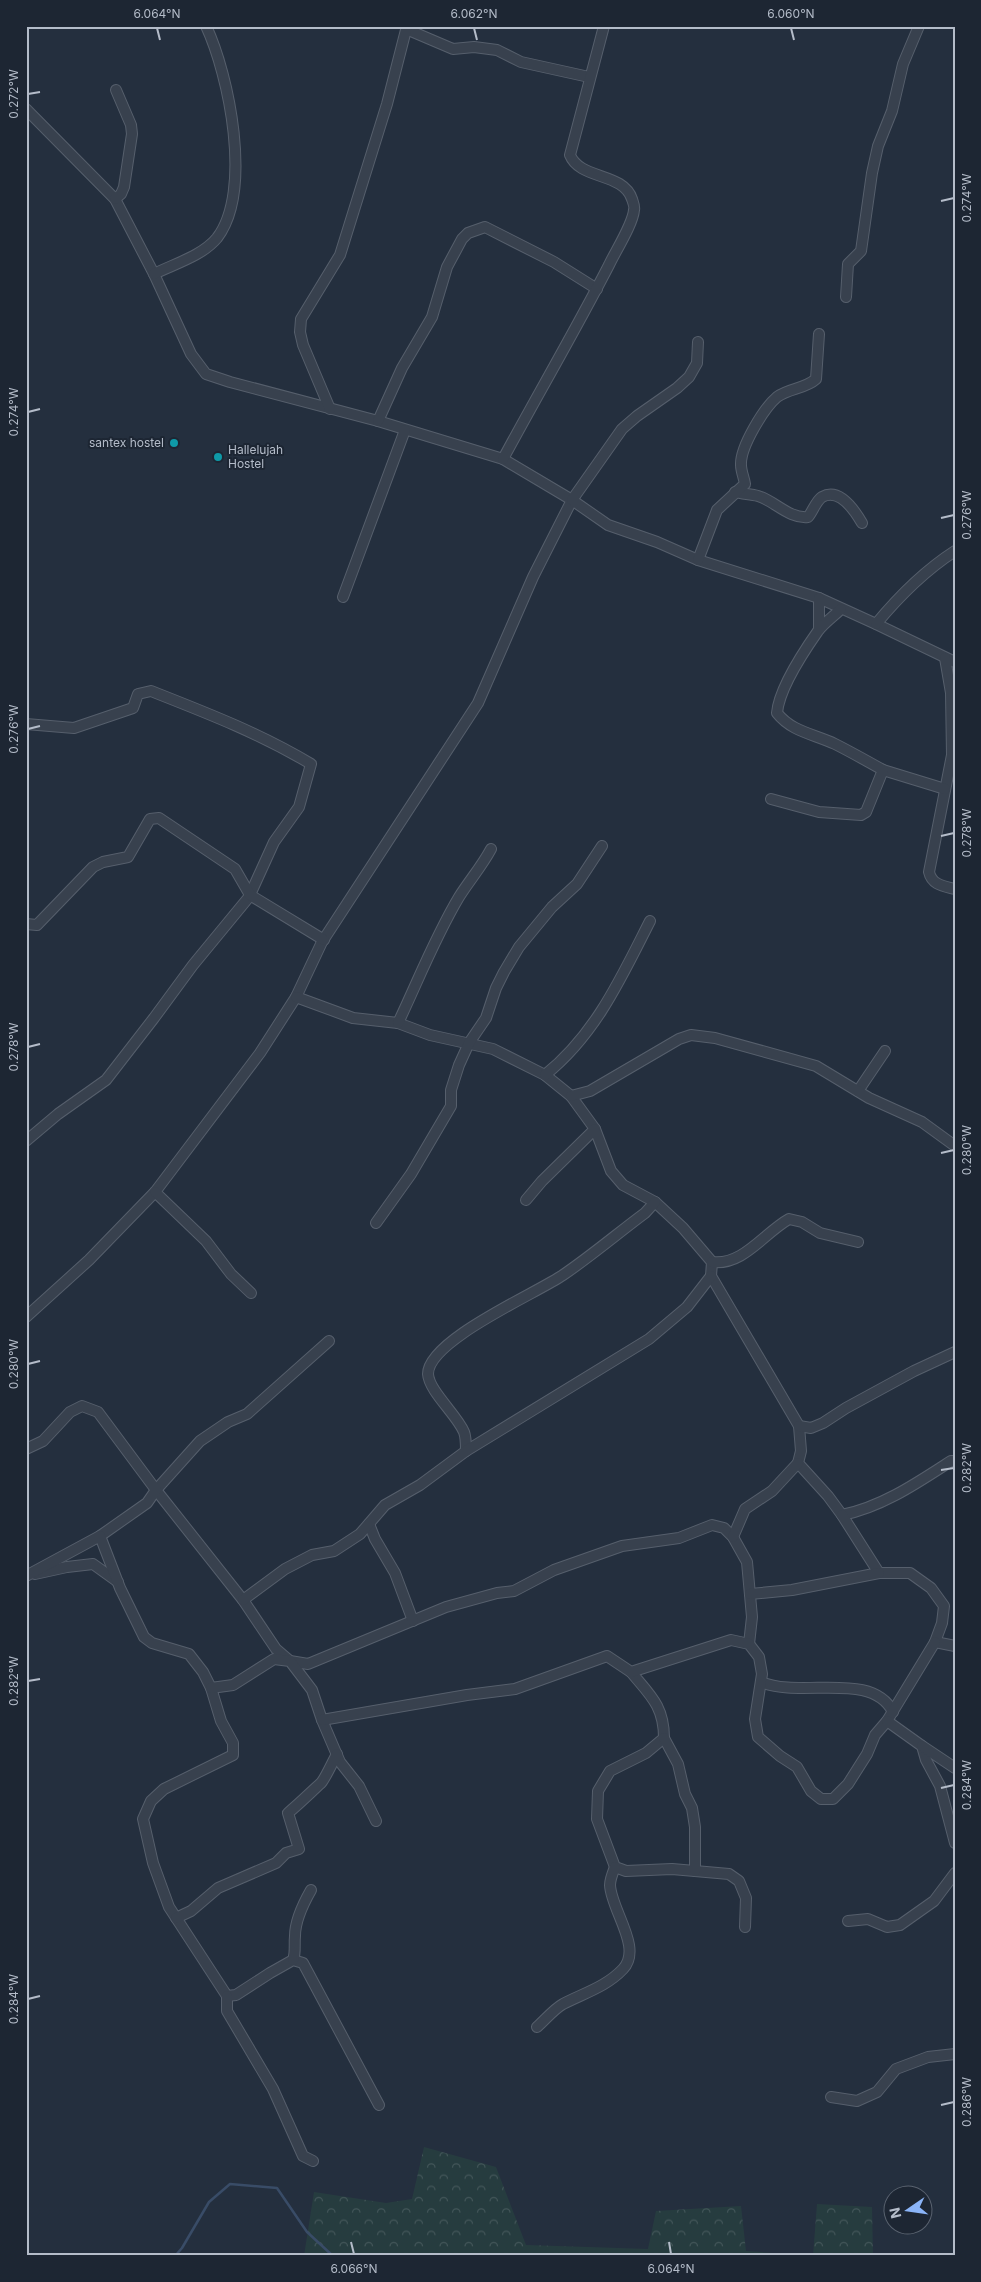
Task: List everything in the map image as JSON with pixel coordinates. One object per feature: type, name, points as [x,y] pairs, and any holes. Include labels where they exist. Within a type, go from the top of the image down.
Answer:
[{"type":"street","points":[[154,274],[195,255],[216,238],[228,215],[234,191],[235,156],[231,109],[221,66],[206,26]]},
{"type":"street","points":[[503,459],[597,289],[626,232],[634,210],[632,198],[626,188],[573,162],[570,154],[604,26]]},
{"type":"street","points":[[846,297],[848,264],[861,251],[878,146],[892,111],[903,64],[919,26]]},
{"type":"street","points":[[330,408],[303,345],[300,332],[301,319],[340,255],[387,104],[406,28],[453,49],[474,47],[497,50],[521,62],[590,77]]},
{"type":"street","points":[[115,199],[121,194],[124,187],[132,134],[131,125],[116,90]]},
{"type":"street","points":[[26,109],[115,199],[154,274],[191,354],[206,374],[503,459],[572,500],[608,525],[657,542],[698,560],[819,598],[950,660],[952,755],[929,872],[930,879],[934,883],[955,889]]},
{"type":"street","points":[[378,422],[402,368],[432,317],[447,267],[462,239],[468,233],[484,227],[554,262],[597,289]]},
{"type":"street","points":[[698,560],[717,510],[745,484],[741,464],[749,438],[765,411],[778,396],[808,385],[816,379],[819,334]]},
{"type":"street","points":[[26,1317],[89,1260],[155,1192],[260,1053],[296,997],[324,940],[478,703],[533,577],[572,500],[622,429],[637,416],[678,388],[689,377],[697,363],[698,342]]},
{"type":"street","points":[[344,597],[405,430]]},
{"type":"street","points":[[735,492],[760,497],[780,509],[804,518],[808,517],[821,498],[829,495],[836,496],[842,498],[855,510],[862,523]]},
{"type":"street","points":[[876,624],[910,584],[934,564],[955,551]]},
{"type":"street","points":[[819,598],[819,629]]},
{"type":"street","points":[[841,610],[819,629],[784,688],[778,700],[777,713],[784,722],[801,732],[833,743],[883,770],[945,789]]},
{"type":"street","points":[[26,724],[74,728],[133,708],[138,694],[151,691],[236,724],[275,742],[311,764],[298,807],[274,842],[250,895],[193,964],[106,1080],[58,1114],[26,1141]]},
{"type":"street","points":[[771,799],[819,812],[861,815],[866,812],[883,770]]},
{"type":"street","points":[[26,924],[37,925],[93,867],[103,862],[128,857],[150,819],[159,818],[235,870],[250,895],[324,940]]},
{"type":"street","points":[[376,1223],[410,1174],[451,1106],[450,1090],[469,1043],[486,1018],[496,988],[519,947],[552,907],[577,884],[602,846]]},
{"type":"street","points":[[398,1023],[436,941],[460,896],[480,870],[491,849]]},
{"type":"street","points":[[545,1075],[574,1049],[594,1024],[650,921]]},
{"type":"street","points":[[296,997],[353,1018],[398,1023],[430,1035],[493,1049],[545,1075],[571,1096],[595,1129],[611,1171],[622,1185],[655,1202],[683,1228],[712,1262],[722,1264],[737,1258],[789,1219],[802,1222],[820,1233],[858,1242]]},
{"type":"street","points":[[571,1096],[590,1091],[679,1039],[691,1035],[715,1038],[816,1066],[858,1091],[922,1122],[955,1146]]},
{"type":"street","points":[[858,1091],[885,1051]]},
{"type":"street","points":[[526,1200],[542,1181],[595,1129]]},
{"type":"street","points":[[155,1192],[206,1240],[231,1274],[251,1293]]},
{"type":"street","points":[[466,1450],[465,1433],[432,1385],[428,1374],[432,1363],[441,1351],[470,1326],[564,1275],[645,1213],[655,1202]]},
{"type":"street","points":[[243,1600],[284,1569],[312,1555],[334,1551],[360,1534],[386,1505],[420,1485],[466,1450],[649,1339],[687,1307],[711,1276],[712,1262]]},
{"type":"street","points":[[711,1276],[800,1426],[801,1451],[798,1463],[772,1491],[745,1508],[733,1537]]},
{"type":"street","points":[[26,1576],[100,1536],[147,1503],[156,1490],[200,1441],[228,1422],[248,1414],[329,1342]]},
{"type":"street","points":[[800,1426],[812,1428],[823,1423],[846,1408],[914,1371],[955,1352]]},
{"type":"street","points":[[26,1449],[43,1441],[70,1412],[82,1406],[98,1412],[156,1490],[243,1600],[276,1649],[290,1661],[312,1690],[322,1720],[337,1754],[359,1786],[376,1822]]},
{"type":"street","points":[[842,1515],[854,1513],[889,1498],[919,1482],[950,1461],[955,1461]]},
{"type":"street","points":[[798,1463],[828,1496],[842,1515],[879,1573]]},
{"type":"street","points":[[369,1524],[375,1539],[395,1573],[413,1621]]},
{"type":"street","points":[[212,1688],[232,1685],[274,1659],[308,1664],[454,1605],[496,1593],[514,1591],[554,1570],[622,1546],[679,1538],[712,1525],[724,1528],[733,1537],[748,1562],[752,1617],[749,1644]]},
{"type":"street","points":[[100,1536],[118,1582],[144,1637],[152,1643],[190,1654],[212,1688],[221,1721],[233,1743],[233,1755],[164,1789],[151,1801],[143,1818],[153,1863],[169,1907],[227,1996],[227,2011],[274,2089],[303,2156],[313,2161]]},
{"type":"street","points":[[26,1576],[68,1566],[93,1564],[118,1582]]},
{"type":"street","points":[[631,1672],[731,1640],[749,1644],[759,1656],[762,1674],[755,1720],[758,1736],[780,1756],[797,1767],[811,1791],[821,1799],[834,1799],[848,1784],[867,1754],[875,1735],[890,1716],[935,1642],[942,1624],[944,1606],[931,1588],[910,1573],[879,1573],[792,1590],[750,1594]]},
{"type":"street","points":[[935,1642],[955,1646]]},
{"type":"street","points":[[322,1720],[467,1695],[515,1690],[607,1656],[631,1672],[654,1700],[664,1721],[664,1738],[678,1764],[685,1794],[692,1808],[695,1827],[695,1871]]},
{"type":"street","points":[[761,1682],[784,1689],[848,1688],[868,1690],[880,1695],[888,1702],[890,1716],[922,1746],[955,1768]]},
{"type":"street","points":[[537,2026],[562,2005],[607,1982],[624,1968],[630,1957],[628,1939],[615,1908],[610,1884],[615,1867],[597,1819],[598,1791],[610,1771],[646,1754],[664,1738]]},
{"type":"street","points":[[922,1746],[926,1760],[940,1786],[955,1843]]},
{"type":"street","points":[[176,1918],[191,1911],[218,1888],[276,1863],[286,1853],[299,1849],[288,1813],[303,1802],[310,1791],[321,1783],[337,1754]]},
{"type":"street","points":[[615,1867],[626,1871],[672,1869],[730,1874],[739,1881],[746,1898],[745,1927]]},
{"type":"street","points":[[848,1921],[868,1919],[887,1927],[900,1924],[934,1901],[955,1873]]},
{"type":"street","points":[[227,1996],[236,1996],[293,1960],[296,1954],[294,1934],[301,1908],[310,1890]]},
{"type":"street","points":[[293,1960],[303,1963],[379,2105]]},
{"type":"street","points":[[831,2097],[857,2101],[877,2092],[896,2069],[928,2057],[955,2054]]},
{"type":"green space","points":[[424,2147],[496,2167],[526,2245],[648,2249],[656,2211],[741,2206],[746,2251],[813,2256],[304,2256],[314,2192],[386,2203],[412,2199]]},
{"type":"green space","points":[[817,2204],[872,2207],[873,2256],[813,2256]]},
{"type":"waterway","points":[[175,2256],[182,2248],[209,2202],[230,2184],[277,2188],[307,2232],[333,2256]]},
{"type":"place","name":"santex hostel","points":[[174,443]]},
{"type":"place","name":"Hallelujah Hostel","points":[[218,457]]}]
